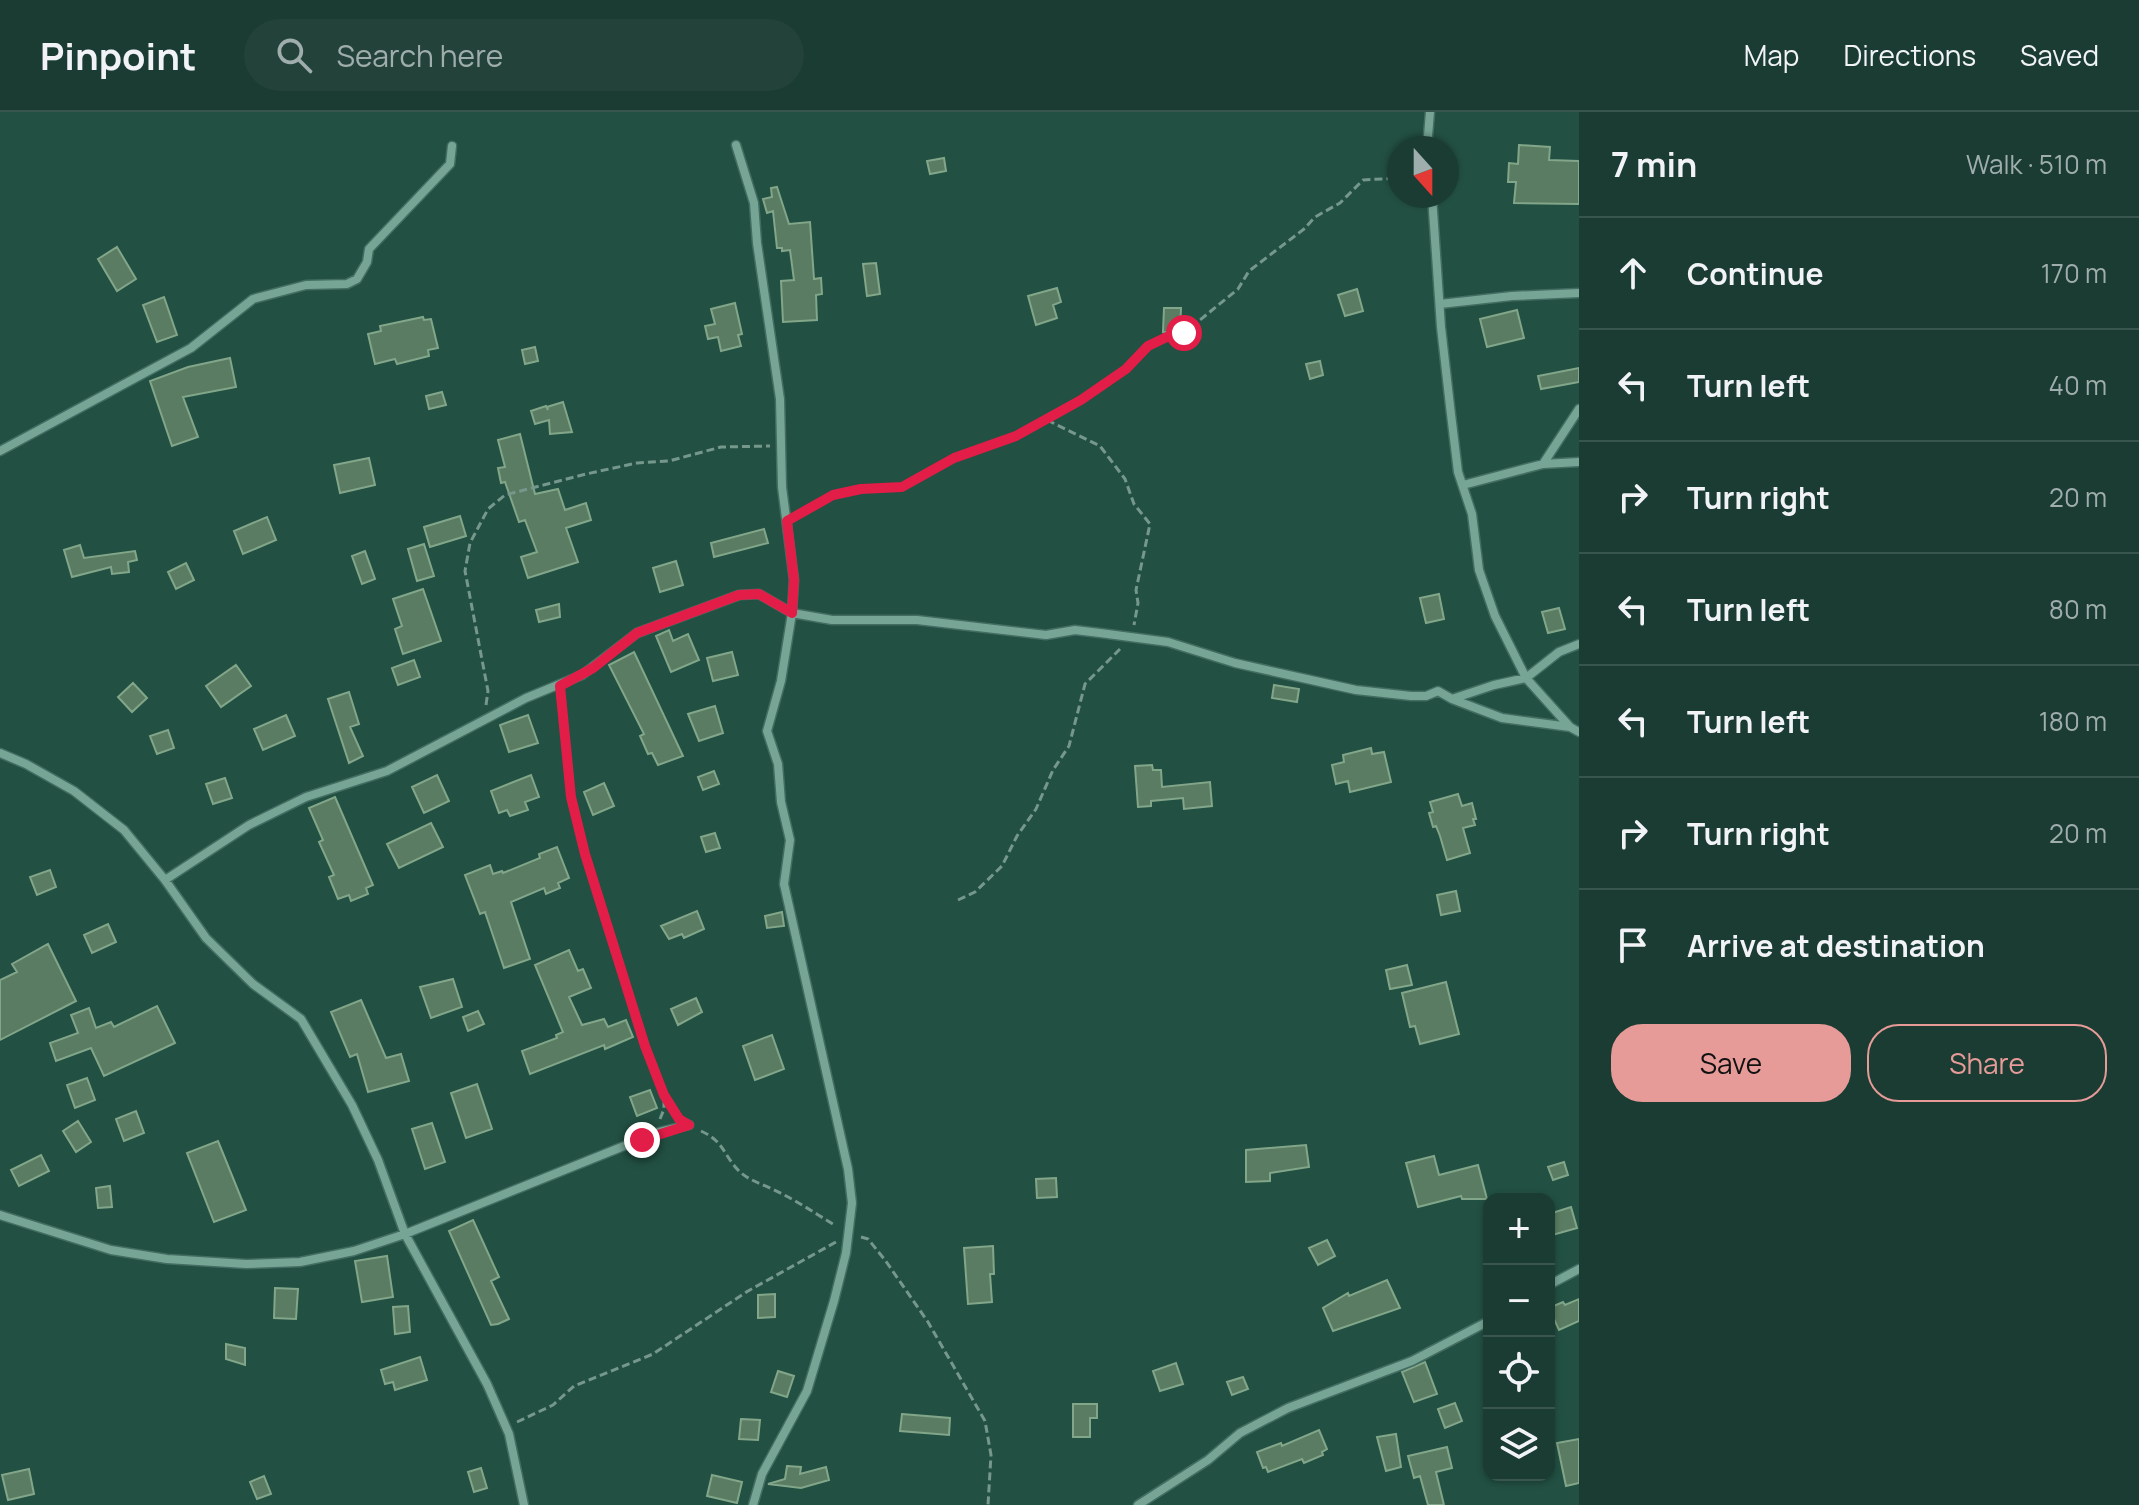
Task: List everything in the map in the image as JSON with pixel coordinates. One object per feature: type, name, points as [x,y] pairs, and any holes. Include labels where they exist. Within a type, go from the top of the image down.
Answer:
[{"type":"street","points":[[1428,136],[1430,112]]},
{"type":"street","points":[[736,145],[754,203],[780,399],[782,487],[794,580],[781,681],[767,731],[778,764],[781,802],[790,840],[784,884],[848,1169],[852,1203],[834,1301],[807,1391],[762,1474],[753,1505]]},
{"type":"street","points":[[0,451],[191,348],[253,299],[306,285],[347,284],[357,279],[367,262],[369,249],[450,164],[452,146]]},
{"type":"street","points":[[1433,208],[1458,472],[1472,514],[1479,570],[1495,616],[1526,678],[1574,729]]},
{"type":"street","points":[[1440,304],[1579,293]]},
{"type":"street","points":[[1543,464],[1579,409]]},
{"type":"street","points":[[1463,485],[1543,464],[1579,462]]},
{"type":"street","points":[[165,880],[249,825],[306,797],[387,771],[526,698],[560,686],[593,668],[637,633],[739,595],[759,594],[792,613],[832,620],[917,620],[1046,635],[1075,630],[1168,642],[1235,663],[1356,690],[1411,696],[1426,696],[1438,691],[1502,718],[1574,729]]},
{"type":"street","points":[[1452,699],[1526,678],[1559,652],[1579,644]]},
{"type":"street","points":[[0,753],[74,791],[124,830],[165,880],[206,938],[253,984],[301,1019],[352,1105],[378,1160],[405,1234],[480,1370],[505,1425],[524,1505]]},
{"type":"street","points":[[0,1215],[111,1250],[167,1259],[246,1264],[300,1262],[354,1251],[405,1234],[659,1132],[689,1125]]},
{"type":"street","points":[[1555,1282],[1579,1269]]},
{"type":"street","points":[[1138,1505],[1208,1460],[1240,1433],[1288,1408],[1412,1361],[1483,1324]]},
{"type":"path","points":[[787,521],[833,495],[861,489],[902,487],[954,458],[1016,436],[1046,420],[1126,369],[1148,346],[1184,333],[1238,289],[1249,271],[1315,217],[1340,203],[1363,180],[1387,179]]},
{"type":"path","points":[[958,900],[975,892],[1002,866],[1069,746],[1085,684],[1125,644],[1134,624],[1138,603],[1136,590],[1150,524],[1134,504],[1125,479],[1100,446],[1046,420]]},
{"type":"path","points":[[484,720],[488,691],[465,571],[470,543],[488,509],[505,495],[586,474],[637,463],[669,461],[721,447],[780,446]]},
{"type":"path","points":[[560,686],[571,797],[585,854],[629,998],[659,1083],[679,1119],[712,1136],[726,1150],[738,1170],[849,1232],[868,1239],[885,1260],[928,1322],[985,1421],[991,1455],[988,1505]]},
{"type":"path","points":[[505,1425],[531,1417],[553,1405],[574,1386],[653,1354],[748,1291],[823,1251],[849,1232]]},
{"type":"building","points":[[1519,145],[1550,147],[1549,160],[1579,161],[1579,204],[1514,203],[1516,182],[1508,182],[1509,163],[1518,164]]},
{"type":"building","points":[[944,158],[946,171],[930,174],[927,161]]},
{"type":"building","points":[[777,187],[789,224],[810,222],[814,279],[821,278],[822,294],[816,295],[817,320],[783,322],[781,281],[794,280],[790,250],[777,248],[773,211],[767,213],[763,199],[772,197],[771,188]]},
{"type":"building","points":[[117,247],[136,279],[117,291],[98,259]]},
{"type":"building","points":[[876,263],[880,294],[867,296],[863,264]]},
{"type":"building","points":[[1057,288],[1061,302],[1053,305],[1057,318],[1036,325],[1028,296]]},
{"type":"building","points":[[1357,289],[1363,311],[1345,316],[1338,295]]},
{"type":"building","points":[[164,297],[177,335],[157,342],[143,305]]},
{"type":"building","points":[[735,303],[742,334],[738,335],[741,346],[721,351],[718,337],[708,339],[705,326],[715,324],[711,309]]},
{"type":"building","points":[[1164,308],[1181,308],[1180,333],[1163,332]]},
{"type":"building","points":[[1517,310],[1524,338],[1487,347],[1480,319]]},
{"type":"building","points":[[423,317],[424,320],[431,319],[438,348],[428,350],[429,356],[397,364],[395,359],[375,364],[368,334],[381,331],[380,326]]},
{"type":"building","points":[[535,347],[538,361],[525,364],[522,350]]},
{"type":"building","points":[[230,358],[236,387],[183,397],[198,437],[172,446],[150,381],[188,367]]},
{"type":"building","points":[[1320,361],[1323,375],[1310,379],[1306,364]]},
{"type":"building","points":[[1579,368],[1579,382],[1541,389],[1538,376]]},
{"type":"building","points":[[442,392],[446,405],[429,409],[426,396]]},
{"type":"building","points":[[563,402],[572,432],[550,434],[549,420],[535,424],[531,411],[546,406],[548,410],[547,407]]},
{"type":"building","points":[[520,434],[535,494],[558,489],[565,510],[586,503],[591,520],[566,528],[578,562],[528,578],[521,557],[537,552],[525,520],[519,522],[505,482],[501,483],[498,468],[505,467],[498,440]]},
{"type":"building","points":[[369,458],[375,485],[340,493],[334,465]]},
{"type":"building","points":[[460,516],[466,536],[430,547],[424,527]]},
{"type":"building","points":[[267,517],[276,540],[243,554],[234,531]]},
{"type":"building","points":[[764,529],[768,543],[714,557],[711,543]]},
{"type":"building","points":[[424,544],[434,576],[417,581],[408,549]]},
{"type":"building","points":[[80,545],[84,558],[135,551],[137,560],[128,562],[129,572],[112,574],[111,567],[72,577],[64,550]]},
{"type":"building","points":[[365,551],[375,579],[362,584],[352,556]]},
{"type":"building","points":[[676,561],[683,585],[660,592],[653,568]]},
{"type":"building","points":[[186,563],[194,580],[176,589],[168,572]]},
{"type":"building","points":[[423,589],[441,641],[403,654],[395,629],[402,626],[393,599]]},
{"type":"building","points":[[1439,594],[1444,619],[1426,623],[1420,598]]},
{"type":"building","points":[[559,604],[560,617],[539,622],[536,610]]},
{"type":"building","points":[[1559,608],[1565,629],[1548,633],[1542,612]]},
{"type":"building","points":[[669,630],[673,641],[688,634],[699,660],[671,672],[656,636]]},
{"type":"building","points":[[634,652],[683,756],[658,765],[652,753],[648,754],[640,736],[644,734],[609,665]]},
{"type":"building","points":[[732,652],[738,675],[713,681],[707,658]]},
{"type":"building","points":[[414,660],[420,677],[398,685],[392,668]]},
{"type":"building","points":[[236,665],[251,686],[221,707],[206,686]]},
{"type":"building","points":[[133,683],[147,698],[132,712],[118,697]]},
{"type":"building","points":[[1274,685],[1299,689],[1297,702],[1272,698]]},
{"type":"building","points":[[349,692],[359,724],[350,727],[363,756],[349,763],[328,699]]},
{"type":"building","points":[[715,706],[723,733],[699,741],[688,714]]},
{"type":"building","points":[[286,715],[295,736],[263,750],[254,729]]},
{"type":"building","points":[[528,715],[538,743],[509,752],[500,725]]},
{"type":"building","points":[[168,730],[174,748],[157,754],[150,736]]},
{"type":"building","points":[[1371,748],[1372,754],[1384,752],[1391,782],[1350,792],[1348,781],[1336,784],[1332,765],[1344,762],[1343,755]]},
{"type":"building","points":[[1152,765],[1153,770],[1161,770],[1162,787],[1210,782],[1212,806],[1184,809],[1183,798],[1151,801],[1151,806],[1138,807],[1135,766]]},
{"type":"building","points":[[714,771],[719,784],[703,790],[698,777]]},
{"type":"building","points":[[437,775],[449,801],[424,813],[412,787]]},
{"type":"building","points":[[531,775],[539,797],[525,802],[528,810],[510,816],[507,810],[499,813],[491,791]]},
{"type":"building","points":[[225,778],[232,798],[213,804],[206,784]]},
{"type":"building","points":[[604,783],[614,806],[593,815],[584,792]]},
{"type":"building","points":[[1458,794],[1462,806],[1472,803],[1475,825],[1463,828],[1470,853],[1447,860],[1436,826],[1433,827],[1430,802]]},
{"type":"building","points":[[335,797],[373,885],[366,888],[368,894],[351,901],[349,895],[338,899],[329,877],[334,875],[319,842],[323,840],[309,808]]},
{"type":"building","points":[[431,823],[443,847],[399,868],[387,844]]},
{"type":"building","points":[[715,833],[720,848],[706,852],[701,837]]},
{"type":"building","points":[[557,847],[569,878],[558,883],[560,888],[546,894],[544,888],[511,902],[530,959],[504,968],[485,912],[480,914],[465,875],[490,865],[493,874],[503,873],[540,858],[539,854]]},
{"type":"building","points":[[50,870],[56,887],[37,895],[30,877]]},
{"type":"building","points":[[1456,891],[1460,911],[1441,915],[1437,895]]},
{"type":"building","points":[[697,911],[704,929],[684,938],[682,934],[669,939],[661,926]]},
{"type":"building","points":[[782,912],[784,926],[767,928],[765,916]]},
{"type":"building","points":[[108,924],[116,942],[92,953],[84,935]]},
{"type":"building","points":[[48,944],[76,1001],[0,1040],[0,980],[17,972],[12,964]]},
{"type":"building","points":[[569,950],[578,971],[583,969],[591,988],[569,997],[582,1025],[604,1019],[608,1027],[626,1020],[633,1037],[530,1074],[522,1051],[557,1038],[556,1035],[563,1032],[535,965]]},
{"type":"building","points":[[1407,965],[1412,985],[1390,989],[1386,970]]},
{"type":"building","points":[[453,979],[462,1007],[431,1018],[420,987]]},
{"type":"building","points":[[1446,982],[1459,1034],[1420,1044],[1415,1026],[1410,1027],[1402,993]]},
{"type":"building","points":[[696,998],[702,1012],[678,1025],[671,1009]]},
{"type":"building","points":[[361,1000],[386,1058],[401,1054],[409,1081],[368,1092],[357,1054],[350,1057],[331,1012]]},
{"type":"building","points":[[157,1006],[175,1043],[104,1076],[91,1048],[56,1061],[50,1043],[78,1033],[71,1015],[89,1008],[96,1028],[111,1022],[114,1027]]},
{"type":"building","points":[[478,1011],[484,1024],[468,1031],[463,1017]]},
{"type":"building","points":[[772,1035],[784,1069],[755,1080],[743,1046]]},
{"type":"building","points":[[87,1078],[95,1100],[75,1108],[67,1085]]},
{"type":"building","points":[[477,1084],[492,1129],[466,1138],[451,1093]]},
{"type":"building","points":[[650,1090],[657,1108],[637,1116],[630,1097]]},
{"type":"building","points":[[136,1111],[144,1133],[124,1141],[116,1119]]},
{"type":"building","points":[[78,1121],[91,1142],[76,1152],[63,1131]]},
{"type":"building","points":[[432,1123],[445,1162],[425,1169],[412,1129]]},
{"type":"building","points":[[218,1141],[246,1210],[214,1222],[187,1153]]},
{"type":"building","points":[[1306,1145],[1309,1167],[1270,1173],[1270,1181],[1246,1182],[1246,1150]]},
{"type":"building","points":[[41,1155],[49,1171],[19,1186],[11,1170]]},
{"type":"building","points":[[1434,1156],[1439,1175],[1478,1165],[1485,1193],[1483,1199],[1462,1199],[1461,1196],[1418,1207],[1406,1163]]},
{"type":"building","points":[[1564,1162],[1568,1175],[1553,1180],[1548,1167]]},
{"type":"building","points":[[1056,1178],[1057,1197],[1037,1198],[1036,1179]]},
{"type":"building","points":[[110,1186],[112,1207],[98,1208],[96,1188]]},
{"type":"building","points":[[1571,1207],[1577,1228],[1555,1234],[1555,1212]]},
{"type":"building","points":[[473,1220],[499,1277],[491,1281],[509,1319],[498,1324],[491,1325],[449,1231]]},
{"type":"building","points":[[1327,1240],[1335,1256],[1318,1265],[1309,1248]]},
{"type":"building","points":[[993,1246],[994,1274],[990,1274],[992,1302],[968,1304],[964,1248]]},
{"type":"building","points":[[387,1256],[393,1297],[362,1302],[355,1261]]},
{"type":"building","points":[[1387,1280],[1400,1308],[1333,1331],[1323,1308],[1348,1293],[1349,1296]]},
{"type":"building","points":[[275,1288],[298,1289],[296,1319],[274,1318]]},
{"type":"building","points":[[775,1294],[775,1317],[758,1318],[758,1295]]},
{"type":"building","points":[[1579,1299],[1579,1321],[1559,1330],[1555,1321],[1555,1305],[1563,1302],[1565,1305]]},
{"type":"building","points":[[408,1306],[410,1332],[395,1334],[393,1307]]},
{"type":"building","points":[[226,1344],[245,1348],[245,1365],[226,1359]]},
{"type":"building","points":[[420,1357],[427,1380],[395,1390],[393,1382],[385,1384],[381,1370]]},
{"type":"building","points":[[1425,1362],[1437,1394],[1414,1402],[1402,1372]]},
{"type":"building","points":[[1176,1363],[1183,1384],[1160,1391],[1153,1371]]},
{"type":"building","points":[[778,1371],[794,1376],[787,1397],[771,1392]]},
{"type":"building","points":[[1243,1377],[1248,1389],[1232,1395],[1227,1382]]},
{"type":"building","points":[[1455,1403],[1462,1421],[1445,1428],[1438,1409]]},
{"type":"building","points":[[1073,1404],[1097,1404],[1097,1418],[1090,1418],[1090,1437],[1073,1437]]},
{"type":"building","points":[[902,1414],[950,1418],[949,1435],[900,1431]]},
{"type":"building","points":[[741,1419],[760,1420],[758,1440],[739,1439]]},
{"type":"building","points":[[1319,1430],[1327,1449],[1322,1452],[1323,1455],[1268,1472],[1266,1467],[1263,1468],[1257,1452],[1281,1443],[1282,1446]]},
{"type":"building","points":[[1396,1434],[1401,1467],[1386,1471],[1377,1437]]},
{"type":"building","points":[[1579,1439],[1579,1483],[1566,1486],[1557,1443]]},
{"type":"building","points":[[1447,1447],[1452,1468],[1436,1472],[1444,1505],[1428,1505],[1420,1476],[1414,1478],[1408,1456]]},
{"type":"building","points":[[787,1466],[801,1467],[800,1474],[826,1467],[829,1480],[801,1488],[768,1484],[785,1479]]},
{"type":"building","points":[[481,1468],[487,1488],[474,1492],[468,1472]]},
{"type":"building","points":[[29,1469],[34,1494],[8,1500],[2,1475]]},
{"type":"building","points":[[712,1475],[742,1482],[737,1503],[707,1496]]},
{"type":"building","points":[[264,1476],[271,1494],[257,1499],[250,1482]]},
{"type":"route","points":[[642,1140],[659,1132],[689,1125],[679,1119],[664,1095],[645,1046],[585,854],[571,797],[560,686],[593,668],[637,633],[739,595],[759,594],[792,613],[794,580],[787,521],[833,495],[861,489],[902,487],[954,458],[1016,436],[1081,400],[1126,369],[1148,346],[1184,333]]}]
